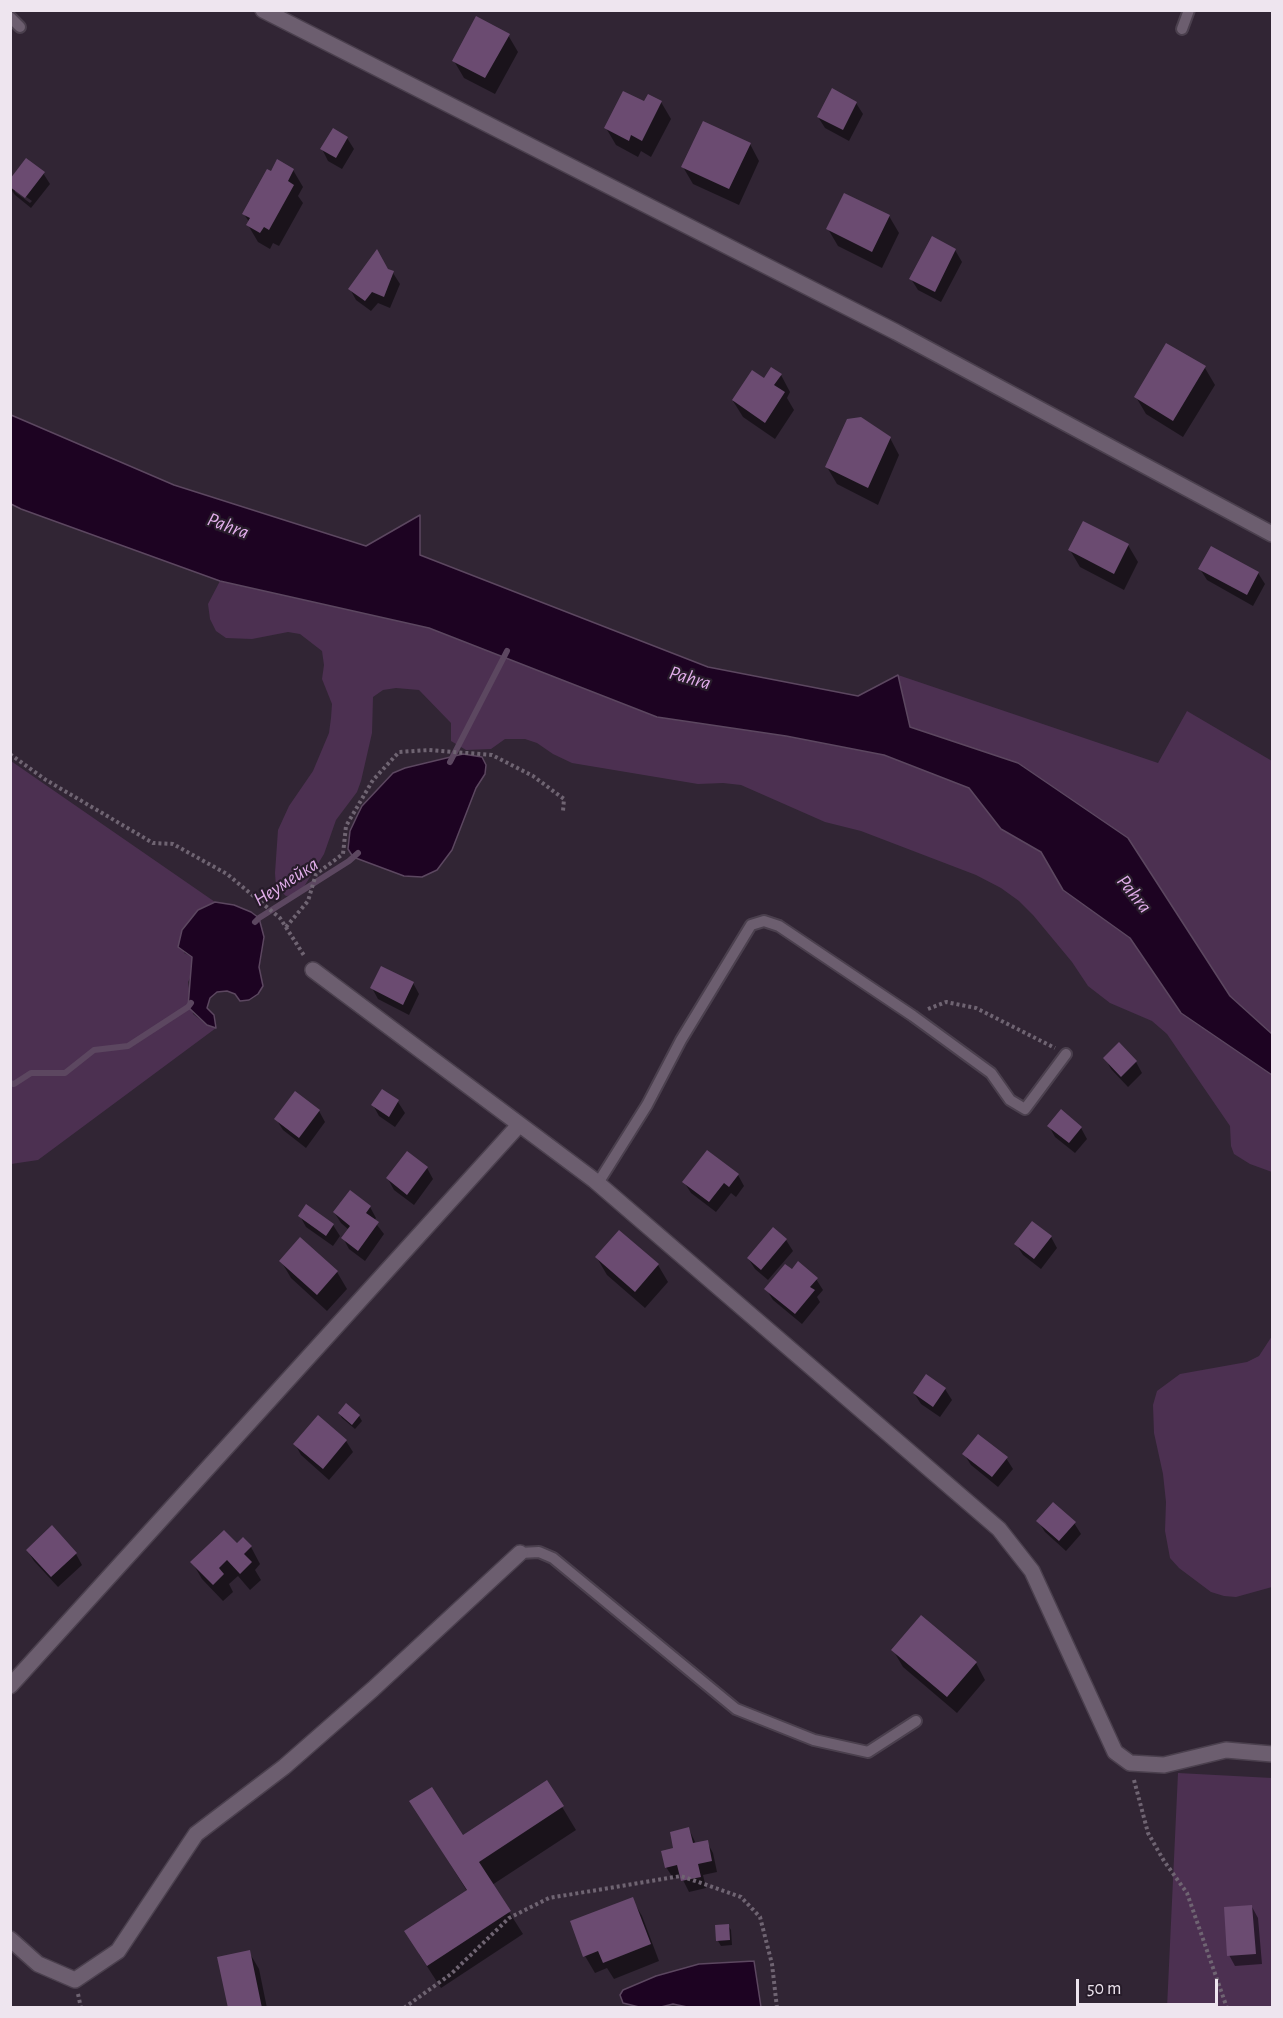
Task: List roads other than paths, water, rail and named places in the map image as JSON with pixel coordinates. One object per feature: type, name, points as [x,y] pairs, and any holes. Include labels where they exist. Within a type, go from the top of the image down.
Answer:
[{"type":"street","points":[[263,10],[896,332],[1272,534]]},
{"type":"street","points":[[313,970],[598,1183],[999,1529],[1032,1571],[1115,1752],[1130,1763],[1164,1765],[1226,1750],[1272,1754]]},
{"type":"street","points":[[12,1682],[519,1125]]},
{"type":"street","points":[[10,1939],[38,1964],[75,1980],[118,1951],[196,1834],[284,1767],[373,1689],[520,1553]]},
{"type":"lane","points":[[1182,29],[1190,10]]},
{"type":"lane","points":[[10,17],[20,27]]},
{"type":"lane","points":[[598,1183],[647,1105],[681,1040],[751,925],[764,921],[779,926],[913,1016],[991,1073],[1010,1100],[1024,1109],[1066,1054]]},
{"type":"lane","points":[[520,1553],[539,1552],[553,1558],[736,1708],[814,1740],[868,1752],[916,1721]]},
{"type":"water","name":"Pahra","points":[[11,415],[174,485],[366,546],[420,515],[420,555],[708,667],[858,696],[898,675],[910,727],[1018,763],[1128,838],[1230,996],[1272,1034],[1272,1075],[1181,1013],[1130,938],[1063,890],[1041,852],[1001,829],[969,788],[884,755],[786,736],[657,717],[429,628],[220,581],[21,509],[11,504]]},
{"type":"water","points":[[463,754],[482,757],[486,765],[485,774],[476,788],[452,850],[437,870],[422,877],[404,876],[353,857],[348,849],[350,831],[358,814],[362,806],[393,773]]},
{"type":"water","points":[[215,902],[234,905],[251,912],[259,918],[264,937],[259,967],[263,986],[258,994],[249,1000],[240,1001],[235,994],[227,991],[217,992],[210,998],[207,1008],[214,1015],[216,1028],[207,1025],[188,1007],[192,957],[178,947],[182,930],[198,910]]},
{"type":"water","points":[[754,1961],[761,2007],[692,2008],[673,2004],[661,2007],[639,2007],[623,2003],[620,1995],[623,1990],[656,1976],[699,1964]]},
{"type":"waterway","name":"Неумейка","points":[[450,762],[507,651]]},
{"type":"waterway","name":"Неумейка","points":[[255,922],[358,853]]},
{"type":"waterway","name":"Неумейка","points":[[10,1083],[14,1084],[31,1073],[65,1073],[94,1050],[128,1046],[191,1003]]}]
